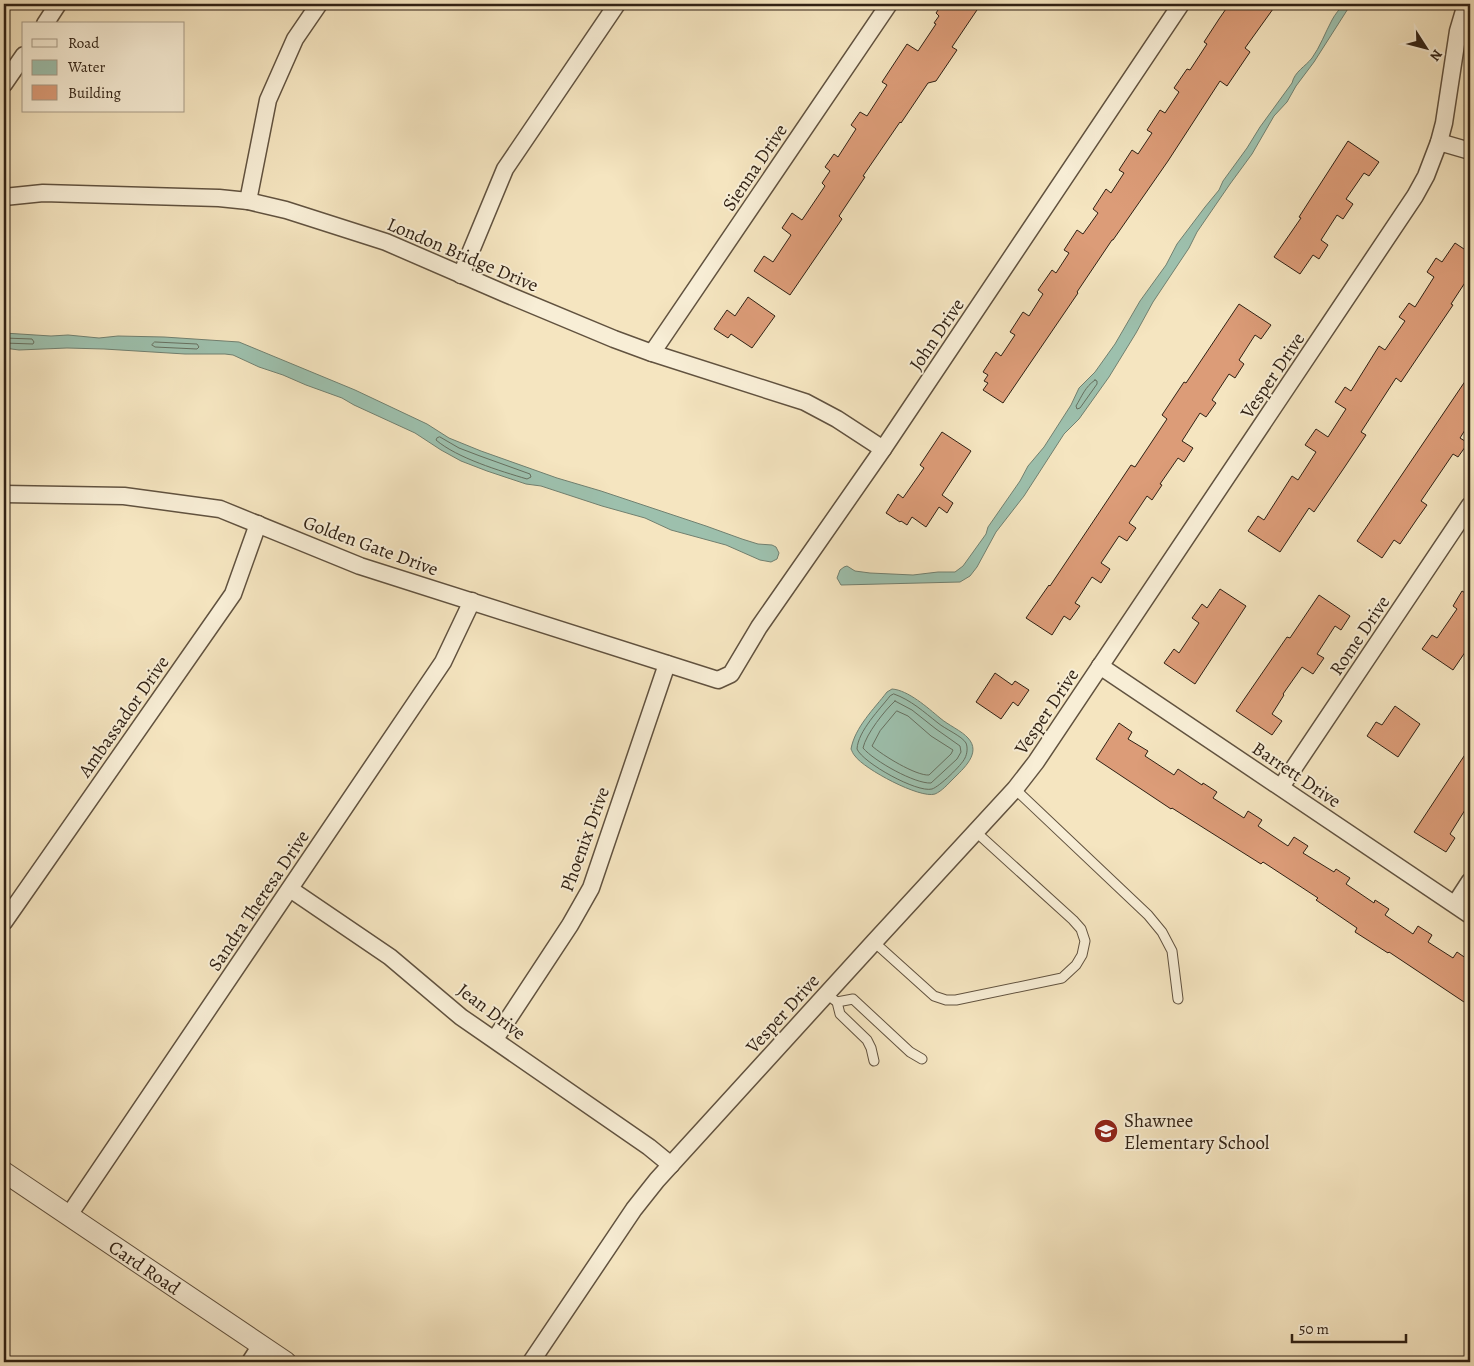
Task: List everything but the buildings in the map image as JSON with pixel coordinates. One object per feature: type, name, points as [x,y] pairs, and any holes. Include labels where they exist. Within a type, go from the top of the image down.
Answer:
[{"type":"street","points":[[45,22],[58,4]]},
{"type":"street","points":[[248,201],[268,100],[295,39],[319,4]]},
{"type":"street","points":[[461,275],[505,169],[617,4]]},
{"type":"street","name":"Sienna Drive","points":[[652,353],[889,4]]},
{"type":"street","name":"John Drive","points":[[718,680],[731,674],[759,627],[883,449],[1180,4]]},
{"type":"street","name":"Vesper Drive","points":[[531,1362],[634,1210],[670,1165],[833,998],[874,942],[1015,789],[1036,762],[1404,216],[1426,176],[1439,142],[1444,123],[1458,32],[1466,4]]},
{"type":"street","points":[[4,84],[22,58]]},
{"type":"street","points":[[1439,142],[1470,151]]},
{"type":"street","name":"London Bridge Drive","points":[[4,197],[42,194],[219,198],[248,201],[286,210],[386,242],[591,330],[652,353],[805,402],[838,419],[883,449]]},
{"type":"street","name":"Golden Gate Drive","points":[[4,494],[124,496],[220,509],[360,566],[718,680]]},
{"type":"street","name":"Rome Drive","points":[[1281,787],[1470,505]]},
{"type":"street","name":"Ambassador Drive","points":[[4,922],[233,594],[258,524]]},
{"type":"street","name":"Sandra Theresa Drive","points":[[69,1215],[443,662],[472,602]]},
{"type":"street","name":"Phoenix Drive","points":[[495,1039],[570,925],[591,888],[667,664]]},
{"type":"street","name":"Barrett Drive","points":[[1100,666],[1470,915]]},
{"type":"street","points":[[1455,904],[1470,881]]},
{"type":"street","name":"Jean Drive","points":[[290,889],[390,956],[461,1017],[650,1147],[670,1165]]},
{"type":"street","name":"Card Road","points":[[4,1172],[281,1361]]},
{"type":"street","points":[[250,1362],[261,1346]]},
{"type":"lane","points":[[1015,789],[1148,915],[1162,932],[1172,951],[1178,999]]},
{"type":"lane","points":[[874,942],[934,996],[946,1000],[956,1000],[1062,978],[1076,965],[1086,941],[1081,929],[976,832]]},
{"type":"lane","points":[[874,1061],[867,1040],[840,1014],[833,998],[853,1000],[910,1052],[922,1059]]},
{"type":"water","points":[[1343,4],[1351,4],[1287,102],[1274,116],[1252,154],[1197,232],[1109,377],[1079,419],[1064,434],[1024,496],[996,532],[970,576],[960,582],[841,585],[837,578],[840,570],[847,566],[855,571],[913,575],[955,572],[963,566],[986,534],[988,527],[1020,481],[1028,466],[1044,447],[1071,405],[1079,388],[1095,372],[1115,344],[1140,301],[1166,265],[1177,244],[1219,190],[1223,181],[1292,83],[1295,75],[1312,58],[1333,18]]},
{"type":"water","points":[[4,333],[99,338],[118,336],[164,337],[239,342],[355,390],[427,424],[449,438],[481,451],[742,539],[758,544],[772,545],[776,547],[779,553],[777,559],[771,562],[760,560],[726,545],[671,530],[645,518],[487,471],[461,461],[415,433],[342,398],[259,367],[233,355],[67,348],[19,350],[4,348]]},
{"type":"water","points":[[892,689],[918,700],[943,721],[965,735],[972,744],[972,755],[966,766],[945,787],[935,794],[917,792],[893,782],[860,762],[851,749],[856,733],[887,692]]},
{"type":"place","name":"Shawnee Elementary School","points":[[1106,1131]]}]
